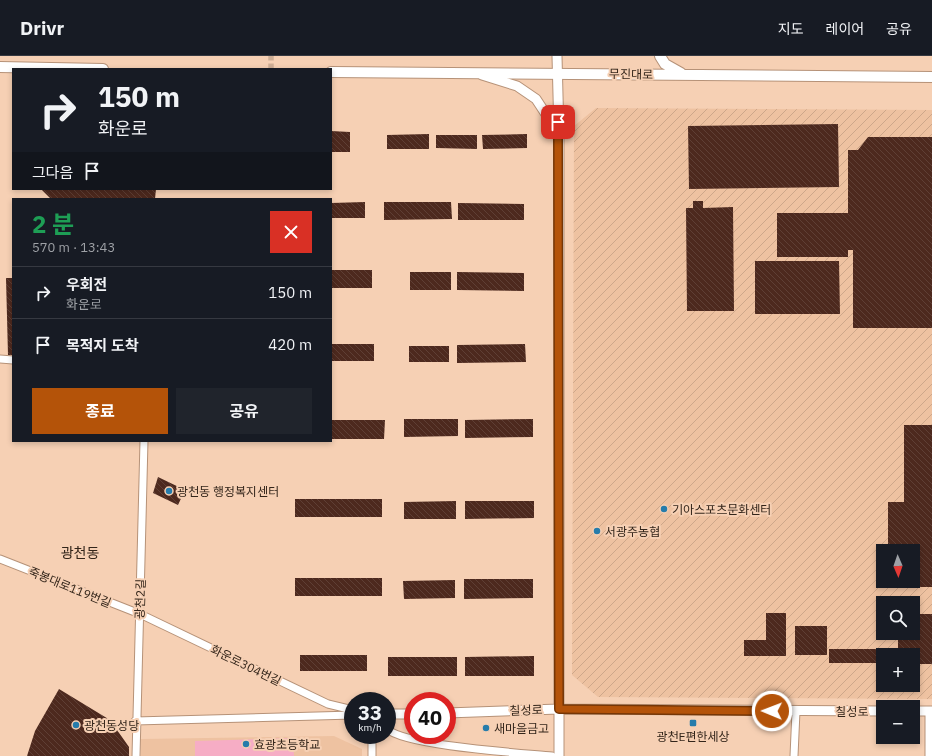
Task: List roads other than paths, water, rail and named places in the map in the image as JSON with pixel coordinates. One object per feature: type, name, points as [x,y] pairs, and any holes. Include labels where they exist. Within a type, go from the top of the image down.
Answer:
[{"type":"main road","points":[[660,56],[665,64],[671,69],[688,74]]},
{"type":"main road","points":[[0,67],[52,68]]},
{"type":"main road","name":"무진대로","points":[[332,72],[932,77]]},
{"type":"street","points":[[557,56],[559,134],[559,756]]},
{"type":"street","points":[[479,74],[517,86],[536,99],[559,134]]},
{"type":"street","points":[[0,360],[12,360]]},
{"type":"street","name":"광천2길","points":[[136,756],[135,721],[140,614],[144,442]]},
{"type":"street","name":"죽봉대로119번길","points":[[0,559],[140,614]]},
{"type":"street","name":"화운로304번길","points":[[140,614],[328,704],[344,708]]},
{"type":"street","name":"칠성로","points":[[456,713],[559,709],[796,712],[876,711]]},
{"type":"street","points":[[929,756],[930,711]]},
{"type":"street","points":[[794,756],[796,712]]},
{"type":"street","points":[[135,721],[344,715]]},
{"type":"street","points":[[396,733],[430,743],[552,756]]},
{"type":"street","points":[[372,744],[372,756]]},
{"type":"tunnel","points":[[271,56],[271,68]]},
{"type":"place","name":"광천동 행정복지센터","points":[[169,491]]},
{"type":"place","name":"기아스포츠문화센터","points":[[664,509]]},
{"type":"place","name":"서광주농협","points":[[597,531]]},
{"type":"place","name":"광천E편한세상","points":[[693,723]]},
{"type":"place","name":"광천동성당","points":[[76,725]]},
{"type":"place","name":"새마을금고","points":[[486,728]]},
{"type":"place","name":"효광초등학교","points":[[246,744]]},
{"type":"district","name":"광천동","points":[[80,553]]}]
